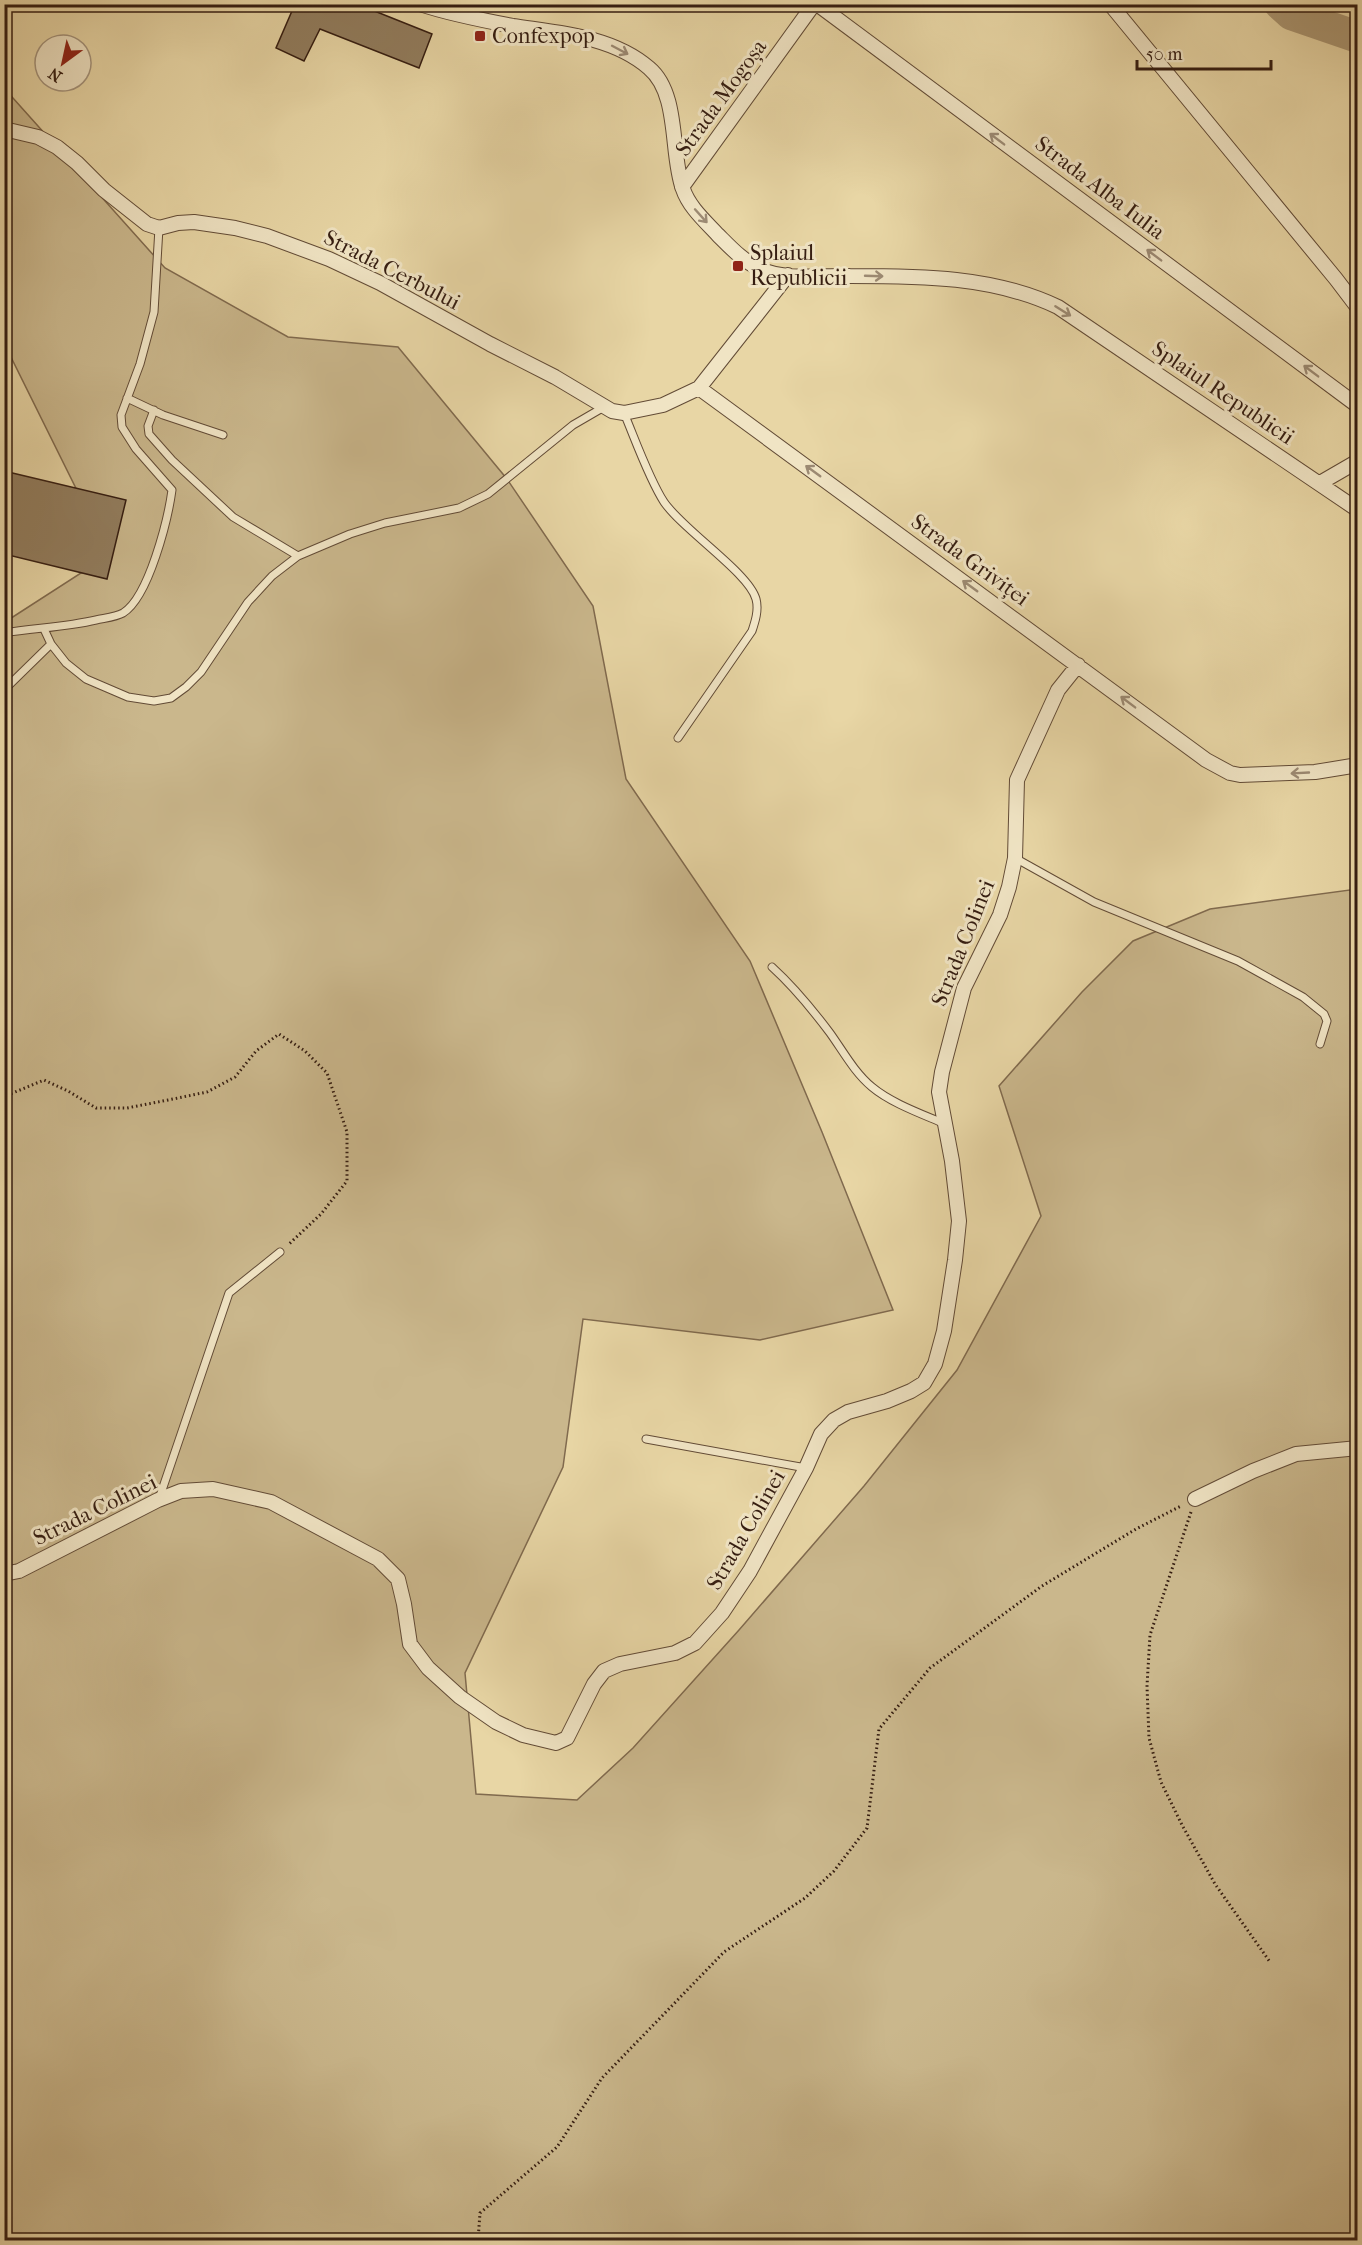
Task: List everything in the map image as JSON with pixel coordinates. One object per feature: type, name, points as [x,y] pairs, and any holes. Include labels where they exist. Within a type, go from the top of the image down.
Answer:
[{"type":"street","name":"Splaiul Republicii","points":[[420,4],[474,19],[585,38],[611,45],[651,69],[666,96],[682,187],[690,204],[738,256],[759,268],[788,275],[960,279],[1033,295],[1058,307],[1358,510]]},
{"type":"street","name":"Strada Mogoșa","points":[[682,187],[815,4]]},
{"type":"street","name":"Strada Alba Iulia","points":[[815,4],[1358,406]]},
{"type":"street","points":[[1110,4],[1358,308]]},
{"type":"street","points":[[4,129],[38,137],[57,147],[131,213],[147,224],[159,228]]},
{"type":"street","name":"Strada Cerbului","points":[[159,228],[194,222],[236,228],[267,236],[329,258],[555,377],[604,407],[624,413],[663,405],[699,388]]},
{"type":"street","points":[[699,388],[788,275]]},
{"type":"street","name":"Strada Griviței","points":[[699,388],[1206,760],[1230,773],[1253,776],[1315,772],[1358,765]]},
{"type":"street","points":[[1320,483],[1358,461]]},
{"type":"street","name":"Strada Colinei","points":[[4,1574],[20,1571],[158,1500],[181,1491],[213,1489],[271,1502],[378,1559],[398,1579],[410,1644],[428,1668],[460,1697],[496,1722],[523,1735],[556,1743],[567,1738],[594,1684],[604,1671],[620,1664],[675,1653],[694,1643],[722,1613],[750,1571],[806,1468],[821,1434],[834,1420],[848,1412],[887,1401],[911,1391],[924,1383],[935,1364],[944,1331],[959,1221],[939,1092],[964,988],[1000,915],[1015,858],[1017,780],[1058,690],[1078,665]]},
{"type":"street","points":[[1195,1499],[1253,1471],[1296,1454],[1358,1448]]},
{"type":"lane","points":[[4,633],[73,625],[122,614],[141,592],[150,571],[170,504],[171,490],[136,449],[122,427],[121,415],[140,364],[154,312],[159,228]]},
{"type":"lane","points":[[127,398],[223,435]]},
{"type":"lane","points":[[44,629],[51,644],[66,663],[86,679],[128,697],[154,700],[171,698],[201,672],[248,602],[272,576],[298,556],[350,534],[385,523],[459,508],[488,494],[573,425],[604,407]]},
{"type":"lane","points":[[154,410],[148,426],[149,434],[172,460],[233,517],[298,556]]},
{"type":"lane","points":[[624,413],[665,504],[747,584],[756,599],[757,615],[752,631],[678,738]]},
{"type":"lane","points":[[4,690],[51,644]]},
{"type":"lane","points":[[1015,858],[1094,902],[1228,956],[1303,997],[1324,1014],[1327,1021],[1320,1044]]},
{"type":"lane","points":[[772,967],[795,988],[831,1034],[852,1066],[873,1088],[910,1109],[945,1124]]},
{"type":"lane","points":[[158,1500],[229,1293],[280,1252]]},
{"type":"lane","points":[[645,1439],[806,1468]]},
{"type":"path","points":[[4,1099],[8,1095],[44,1080],[96,1108],[127,1108],[207,1092],[235,1077],[256,1052],[279,1034],[305,1051],[327,1073],[347,1132],[347,1181],[321,1214],[280,1252]]},
{"type":"path","points":[[1195,1499],[1150,1635],[1147,1686],[1149,1738],[1161,1782],[1182,1825],[1215,1884],[1270,1962]]},
{"type":"path","points":[[478,2241],[480,2212],[557,2147],[602,2078],[724,1952],[806,1898],[834,1871],[867,1828],[879,1729],[930,1668],[1042,1586],[1136,1529],[1195,1499]]},
{"type":"shaded area","points":[[4,88],[165,268],[288,337],[398,347],[507,479],[593,606],[626,779],[750,961],[893,1310],[760,1340],[583,1319],[563,1467],[465,1673],[476,1794],[577,1800],[633,1748],[739,1630],[864,1486],[957,1370],[1041,1216],[999,1086],[1082,992],[1133,941],[1210,909],[1357,889],[1357,2240],[5,2240],[5,622],[109,555],[5,345]]},
{"type":"building","points":[[295,4],[357,4],[432,34],[419,68],[320,29],[304,61],[276,48]]},
{"type":"building","points":[[4,471],[126,500],[107,579],[4,554]]},
{"type":"waterway","points":[[1280,4],[1291,14],[1358,37]]},
{"type":"place","name":"Confexpop","points":[[480,36]]},
{"type":"place","name":"Splaiul Republicii","points":[[738,266]]}]
